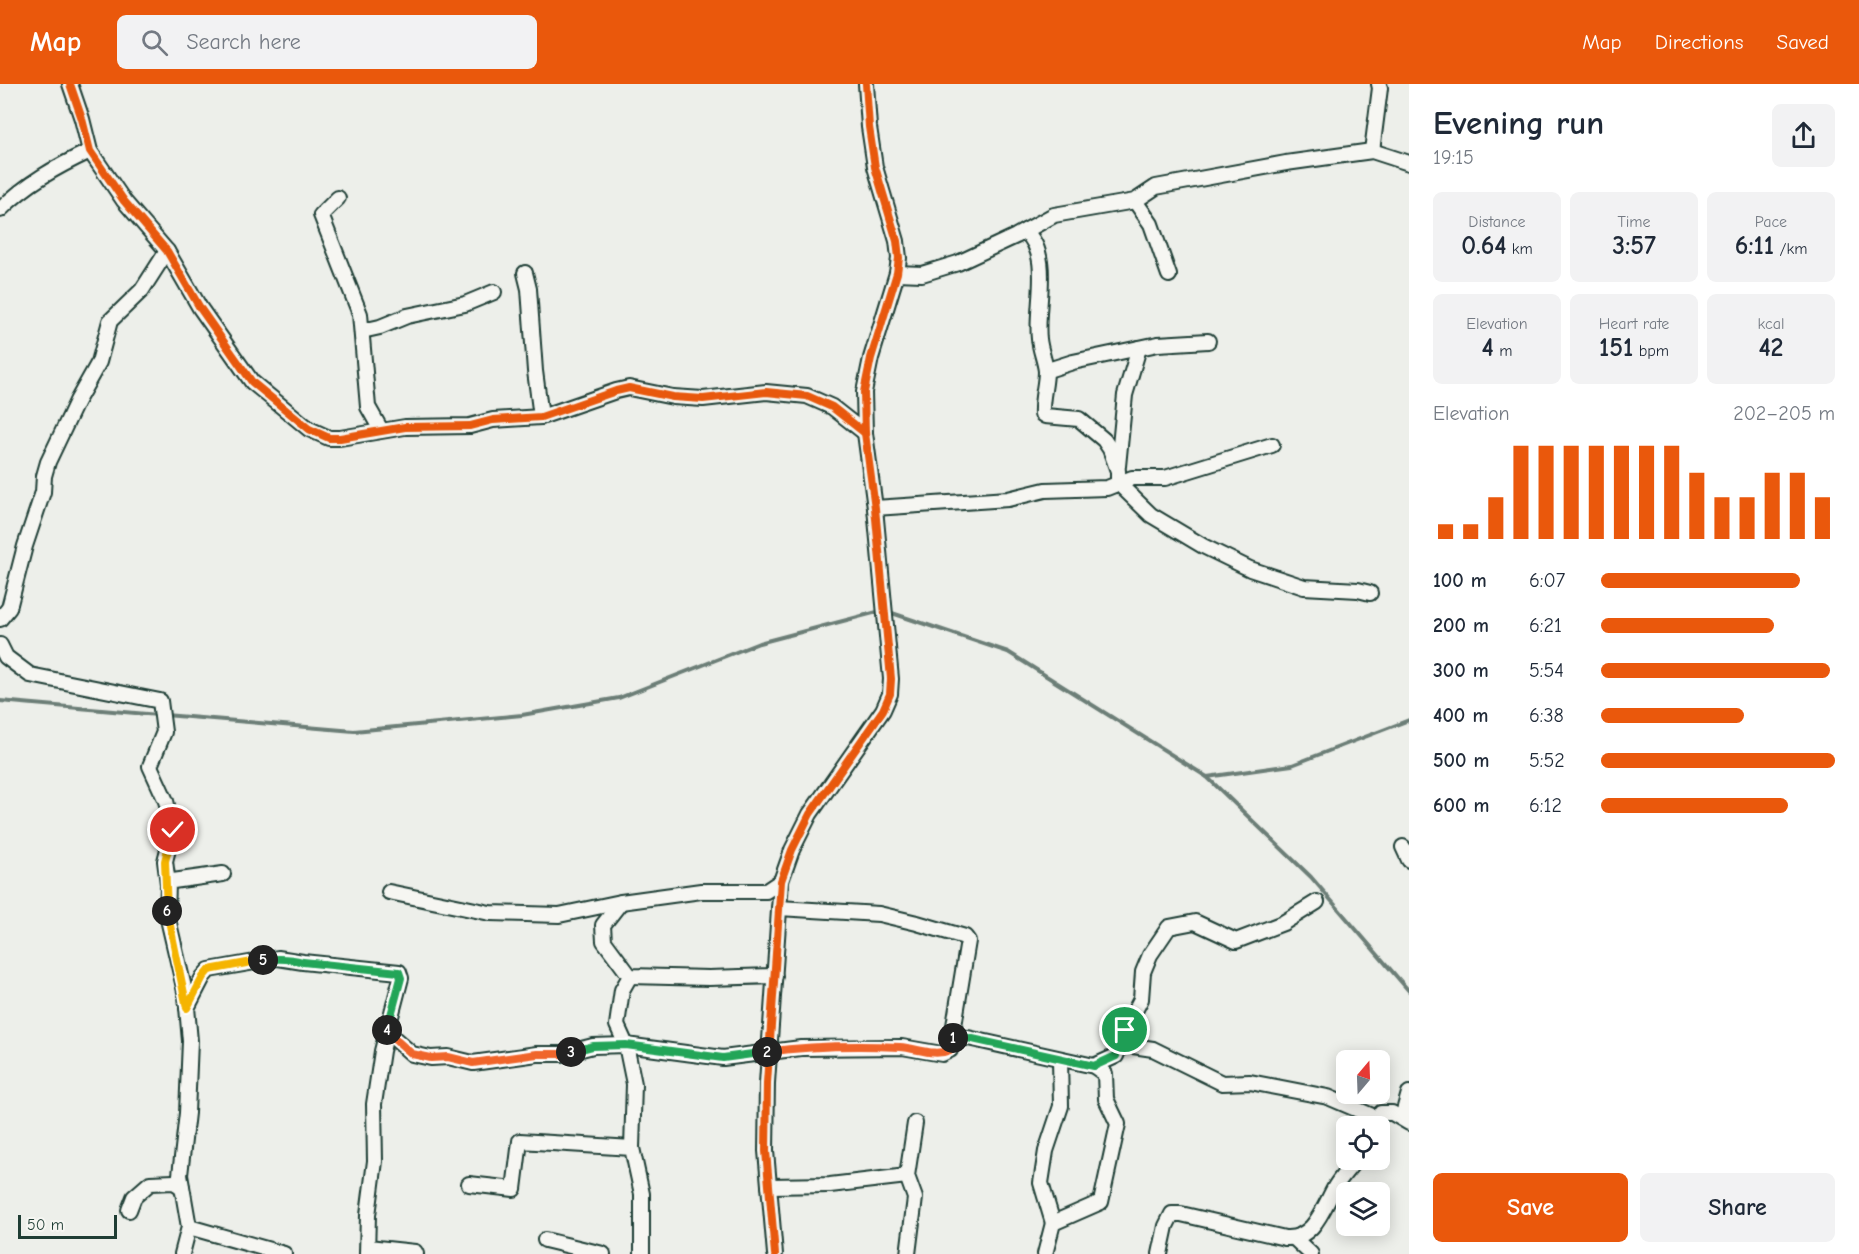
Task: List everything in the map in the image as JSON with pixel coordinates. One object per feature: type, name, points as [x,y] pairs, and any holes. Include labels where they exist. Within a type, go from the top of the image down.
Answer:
[{"type":"street","points":[[70,84],[90,151],[124,201],[167,250],[200,308],[244,373],[309,429],[329,438],[405,427],[470,426],[493,420],[541,417],[616,390],[629,388],[673,397],[703,399],[766,392],[807,396],[832,407],[865,433]]},
{"type":"street","points":[[775,1254],[766,1151],[767,1083],[771,1052],[781,881],[792,850],[810,814],[883,710],[890,694],[891,679],[875,508],[865,433],[864,392],[871,358],[897,273],[899,258],[897,242],[875,167],[866,84]]},
{"type":"street","points":[[1372,151],[1379,84]]},
{"type":"street","points":[[0,210],[29,184],[54,168],[90,151]]},
{"type":"street","points":[[897,273],[922,274],[958,263],[1054,215],[1135,201],[1156,187],[1256,168],[1372,151],[1409,163]]},
{"type":"street","points":[[338,198],[321,215],[360,314],[368,407],[381,430]]},
{"type":"street","points":[[1135,201],[1151,224],[1170,275]]},
{"type":"street","points":[[1025,231],[1032,237],[1038,249],[1041,280],[1038,339],[1046,369],[1042,414],[1080,419],[1104,440],[1110,449],[1118,477],[1151,515],[1203,546],[1250,569],[1304,587],[1358,590],[1370,593]]},
{"type":"street","points":[[0,619],[9,608],[25,546],[43,492],[44,473],[77,401],[99,362],[110,321],[142,290],[167,250]]},
{"type":"street","points":[[525,273],[529,289],[541,417]]},
{"type":"street","points":[[362,330],[380,327],[407,316],[465,304],[494,292]]},
{"type":"street","points":[[1046,369],[1158,344],[1208,341]]},
{"type":"street","points":[[875,508],[1000,500],[1045,490],[1107,488],[1118,477],[1125,395],[1139,348]]},
{"type":"street","points":[[1118,477],[1165,478],[1202,469],[1272,446]]},
{"type":"street","points":[[0,645],[6,657],[30,675],[160,701],[164,732],[150,766],[166,801],[173,830],[165,861],[168,884],[167,915],[187,1008],[190,1041],[187,1113],[180,1164],[189,1227],[182,1254]]},
{"type":"street","points":[[168,884],[172,881],[224,874]]},
{"type":"street","points":[[389,892],[490,913],[559,915],[621,902],[701,891],[766,891],[781,881]]},
{"type":"street","points":[[621,902],[603,925],[604,941],[630,976]]},
{"type":"street","points":[[1094,1066],[1116,1056],[1141,999],[1146,963],[1169,927],[1195,922],[1236,940],[1283,923],[1317,902]]},
{"type":"street","points":[[387,1032],[412,1054],[431,1058],[448,1057],[473,1063],[537,1054],[562,1054],[593,1046],[626,1045],[723,1058],[801,1048],[902,1047],[942,1054],[950,1050],[968,941],[965,937],[879,914],[779,908]]},
{"type":"street","points":[[187,1008],[209,970],[278,958],[399,972],[401,978],[387,1032],[374,1104],[375,1161],[368,1215],[368,1250],[415,1252],[416,1254]]},
{"type":"street","points":[[630,976],[709,978],[775,976]]},
{"type":"street","points":[[630,976],[621,990],[616,1025],[626,1045],[634,1084],[632,1148],[642,1194],[642,1254]]},
{"type":"street","points":[[953,1037],[968,1038],[1094,1066],[1106,1074],[1106,1099],[1118,1124],[1101,1202],[1053,1223]]},
{"type":"street","points":[[1120,1044],[1154,1049],[1222,1083],[1250,1082],[1329,1097],[1364,1116]]},
{"type":"street","points":[[1045,1254],[1053,1223],[1041,1183],[1046,1151],[1061,1106],[1060,1059]]},
{"type":"street","points":[[1379,1116],[1381,1113],[1386,1113],[1405,1120],[1409,1094]]},
{"type":"street","points":[[908,1254],[915,1198],[907,1176],[915,1123]]},
{"type":"street","points":[[469,1184],[514,1189],[520,1142],[632,1148]]},
{"type":"street","points":[[1160,1254],[1166,1226],[1172,1214],[1181,1214],[1285,1238],[1295,1239],[1303,1236],[1315,1224],[1348,1170]]},
{"type":"street","points":[[769,1186],[830,1185],[907,1176]]},
{"type":"street","points":[[129,1210],[135,1197],[150,1183],[174,1182],[182,1187]]},
{"type":"street","points":[[189,1227],[284,1254]]},
{"type":"street","points":[[1295,1239],[1308,1253]]},
{"type":"street","points":[[545,1240],[603,1254]]},
{"type":"waterway","points":[[165,715],[354,731],[522,715],[619,698],[759,643],[881,611]]},
{"type":"waterway","points":[[889,612],[1008,652],[1207,777],[1292,765],[1409,720]]},
{"type":"waterway","points":[[0,701],[158,715]]},
{"type":"waterway","points":[[1207,777],[1311,877],[1409,991]]},
{"type":"cycle path","points":[[70,84],[90,151],[124,201],[167,251],[200,308],[252,382],[309,429],[329,438],[405,427],[470,426],[493,420],[541,417],[629,388],[673,397],[703,399],[766,392],[807,396],[832,407],[865,433]]},
{"type":"cycle path","points":[[775,1254],[766,1151],[767,1083],[781,881],[792,850],[810,814],[883,710],[890,694],[891,679],[875,508],[865,433],[864,392],[871,358],[897,273],[899,258],[897,241],[875,167],[866,84]]},
{"type":"route","points":[[173,830],[165,861],[168,884],[167,915],[187,1008],[209,970],[278,958],[399,972],[401,978],[387,1032],[412,1054],[431,1058],[448,1057],[473,1063],[537,1054],[562,1054],[593,1046],[626,1045],[723,1058],[801,1048],[902,1047],[942,1054],[950,1050],[953,1037],[968,1038],[1094,1066],[1116,1056],[1125,1030]]}]
